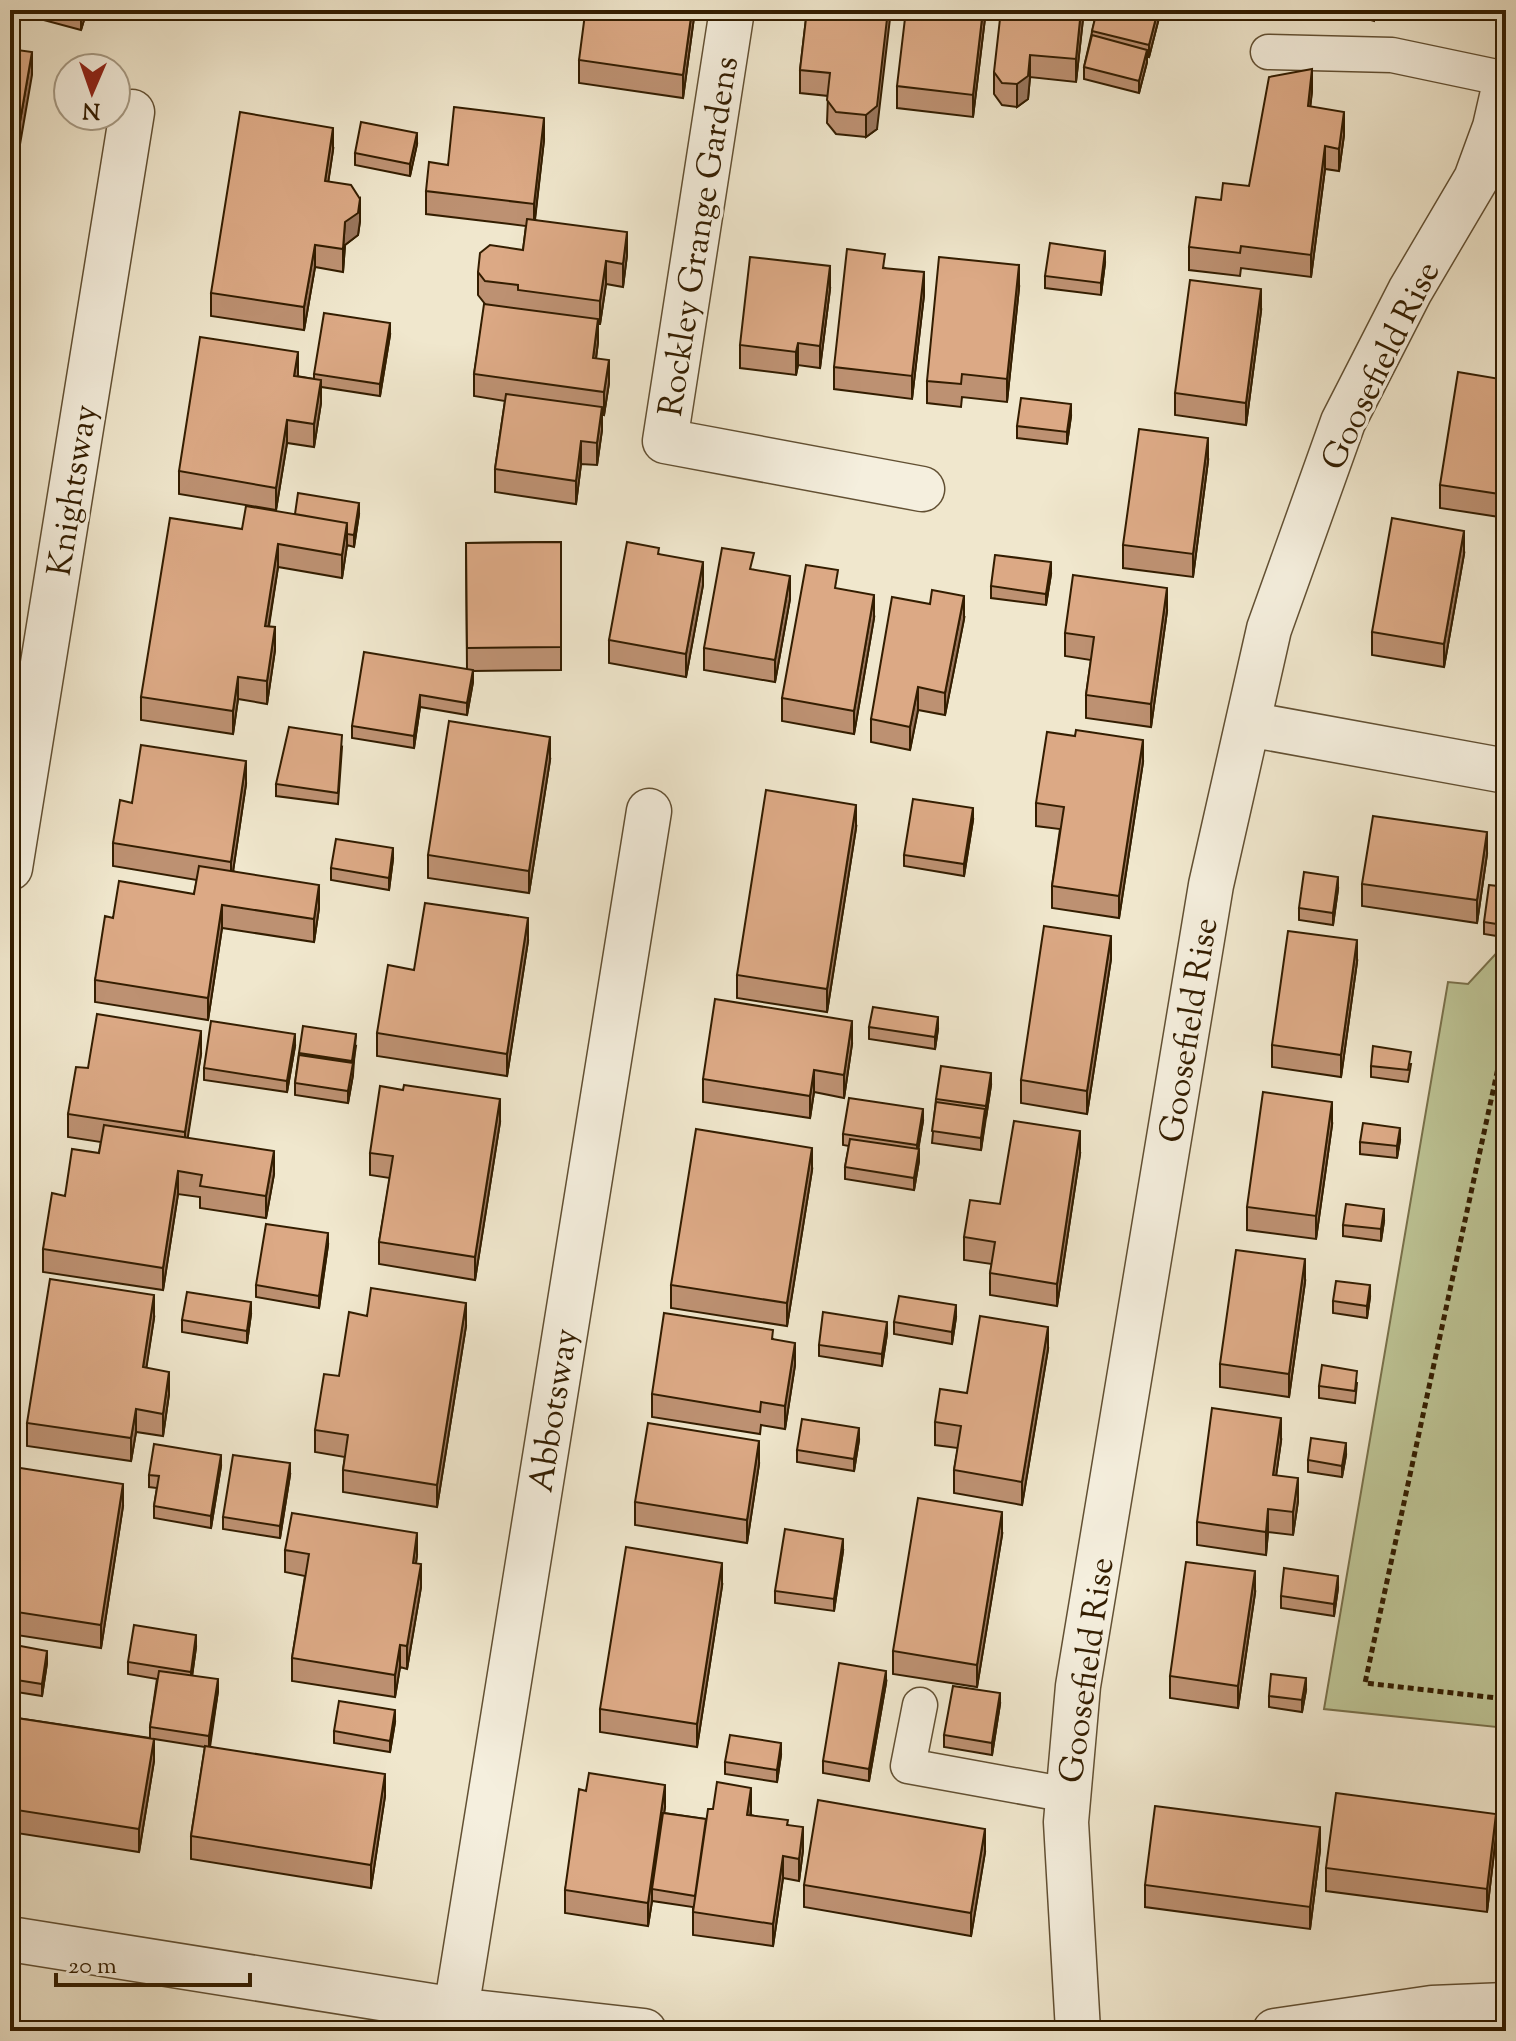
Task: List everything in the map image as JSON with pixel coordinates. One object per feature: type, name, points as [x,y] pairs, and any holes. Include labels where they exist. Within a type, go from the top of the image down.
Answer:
[{"type":"street","name":"Rockley Grange Gardens","points":[[732,10],[665,441],[922,489]]},
{"type":"street","name":"Goosefield Rise","points":[[1078,2031],[1068,1795],[1078,1686],[1211,885],[1269,629],[1343,422],[1410,291],[1476,179],[1506,79]]},
{"type":"street","name":"Knightsway","points":[[10,868],[129,132]]},
{"type":"street","points":[[1248,724],[1506,771]]},
{"type":"street","name":"Abbotsway","points":[[456,2010],[649,811]]},
{"type":"street","points":[[10,1939],[456,2010],[644,2031]]},
{"type":"street","points":[[1275,2031],[1432,2008],[1506,2005]]},
{"type":"lane","points":[[1268,52],[1392,55],[1506,79]]},
{"type":"lane","points":[[920,1705],[908,1766],[1068,1795]]},
{"type":"path","points":[[1506,1031],[1365,1683],[1506,1699]]},
{"type":"green space","points":[[1506,935],[1506,1728],[1324,1709],[1448,982],[1468,984],[1504,945]]},
{"type":"building","points":[[604,10],[692,10],[683,75],[579,60],[585,14],[603,17]]},
{"type":"building","points":[[807,10],[888,10],[877,106],[866,115],[836,112],[827,100],[830,73],[800,70]]},
{"type":"building","points":[[906,10],[983,10],[973,95],[897,86]]},
{"type":"building","points":[[1001,10],[1081,10],[1076,59],[1030,55],[1028,76],[1017,84],[1002,83],[994,72]]},
{"type":"building","points":[[1097,10],[1158,10],[1149,45],[1092,31]]},
{"type":"building","points":[[1092,35],[1147,50],[1139,81],[1084,67]]},
{"type":"building","points":[[10,49],[32,52],[10,179]]},
{"type":"building","points":[[1312,69],[1308,106],[1344,112],[1339,149],[1325,146],[1311,255],[1241,246],[1240,253],[1189,247],[1196,197],[1221,200],[1223,183],[1249,186],[1269,77]]},
{"type":"building","points":[[454,107],[544,118],[534,204],[426,191],[429,162],[448,165]]},
{"type":"building","points":[[240,112],[333,128],[325,181],[351,185],[360,199],[358,213],[345,222],[343,249],[315,245],[304,307],[211,293]]},
{"type":"building","points":[[361,122],[417,133],[410,164],[355,153]]},
{"type":"building","points":[[527,219],[627,232],[623,264],[606,261],[600,301],[518,290],[518,285],[485,281],[478,272],[480,253],[490,245],[523,250]]},
{"type":"building","points":[[1050,243],[1105,251],[1101,283],[1045,276]]},
{"type":"building","points":[[847,249],[885,254],[883,268],[924,272],[912,376],[834,367]]},
{"type":"building","points":[[750,257],[830,266],[820,346],[798,343],[796,352],[740,345]]},
{"type":"building","points":[[939,257],[1019,265],[1007,379],[962,374],[961,384],[927,381]]},
{"type":"building","points":[[1190,280],[1261,289],[1246,403],[1175,393]]},
{"type":"building","points":[[484,304],[598,319],[593,358],[609,360],[604,392],[474,374]]},
{"type":"building","points":[[324,313],[390,323],[380,384],[314,374]]},
{"type":"building","points":[[200,337],[298,352],[294,376],[321,380],[314,424],[287,420],[276,488],[179,471]]},
{"type":"building","points":[[1458,372],[1506,380],[1506,495],[1440,485]]},
{"type":"building","points":[[506,394],[602,407],[597,443],[581,441],[576,481],[495,469]]},
{"type":"building","points":[[1021,398],[1071,404],[1067,432],[1017,426]]},
{"type":"building","points":[[1139,429],[1208,438],[1193,554],[1123,545]]},
{"type":"building","points":[[298,493],[359,503],[354,535],[347,534],[347,523],[295,514]]},
{"type":"building","points":[[246,506],[347,523],[342,555],[278,544],[265,626],[275,627],[267,681],[238,677],[233,711],[141,697],[170,518],[242,529]]},
{"type":"building","points":[[1392,518],[1464,531],[1444,644],[1372,632]]},
{"type":"building","points":[[1502,535],[1506,536],[1506,571],[1497,569]]},
{"type":"building","points":[[561,542],[561,647],[467,648],[466,543]]},
{"type":"building","points":[[627,542],[659,548],[658,554],[703,562],[686,654],[609,640]]},
{"type":"building","points":[[722,548],[754,553],[750,569],[790,576],[775,660],[704,648]]},
{"type":"building","points":[[995,555],[1051,562],[1046,594],[991,586]]},
{"type":"building","points":[[806,565],[838,570],[835,588],[874,595],[854,711],[782,698]]},
{"type":"building","points":[[1073,575],[1167,588],[1151,704],[1086,695],[1094,637],[1065,633]]},
{"type":"building","points":[[932,590],[964,596],[945,693],[918,687],[910,727],[871,719],[892,597],[930,604]]},
{"type":"building","points":[[364,652],[473,670],[467,703],[420,695],[414,736],[352,726]]},
{"type":"building","points":[[449,721],[550,737],[529,871],[428,855]]},
{"type":"building","points":[[289,727],[342,735],[338,793],[276,784]]},
{"type":"building","points":[[1076,730],[1143,740],[1119,896],[1052,886],[1064,807],[1036,803],[1047,732],[1075,736]]},
{"type":"building","points":[[141,745],[246,761],[231,862],[113,843],[120,800],[132,803]]},
{"type":"building","points":[[766,790],[856,805],[827,989],[737,975]]},
{"type":"building","points":[[913,799],[973,808],[964,864],[904,855]]},
{"type":"building","points":[[1373,816],[1487,832],[1477,900],[1362,884]]},
{"type":"building","points":[[336,839],[393,848],[389,878],[331,868]]},
{"type":"building","points":[[199,866],[319,885],[314,919],[222,905],[208,998],[95,980],[105,916],[113,918],[119,881],[194,894]]},
{"type":"building","points":[[1304,872],[1338,877],[1333,913],[1299,908]]},
{"type":"building","points":[[1489,885],[1506,887],[1503,925],[1484,922]]},
{"type":"building","points":[[425,903],[528,918],[507,1054],[377,1033],[388,965],[414,970]]},
{"type":"building","points":[[1044,926],[1111,936],[1087,1091],[1021,1080]]},
{"type":"building","points":[[1288,931],[1357,940],[1341,1055],[1272,1045]]},
{"type":"building","points":[[715,999],[852,1021],[844,1075],[814,1070],[810,1096],[703,1079]]},
{"type":"building","points":[[873,1007],[938,1017],[935,1037],[869,1027]]},
{"type":"building","points":[[97,1014],[201,1031],[185,1132],[68,1114],[76,1067],[88,1068]]},
{"type":"building","points":[[211,1021],[295,1034],[287,1081],[204,1068]]},
{"type":"building","points":[[303,1026],[356,1034],[352,1061],[299,1053]]},
{"type":"building","points":[[1373,1046],[1411,1052],[1408,1070],[1371,1066]]},
{"type":"building","points":[[299,1055],[353,1063],[348,1091],[295,1083]]},
{"type":"building","points":[[941,1066],[991,1073],[986,1106],[936,1099]]},
{"type":"building","points":[[404,1085],[500,1099],[475,1257],[379,1242],[393,1156],[370,1153],[380,1086],[403,1090]]},
{"type":"building","points":[[1263,1092],[1332,1102],[1316,1216],[1247,1207]]},
{"type":"building","points":[[849,1098],[923,1109],[917,1145],[843,1134]]},
{"type":"building","points":[[936,1102],[985,1109],[981,1138],[932,1131]]},
{"type":"building","points":[[1014,1121],[1080,1131],[1057,1284],[990,1273],[995,1242],[964,1237],[970,1200],[1000,1204]]},
{"type":"building","points":[[1363,1123],[1400,1128],[1397,1146],[1360,1142]]},
{"type":"building","points":[[104,1125],[274,1151],[266,1196],[200,1186],[202,1175],[178,1171],[163,1268],[43,1249],[52,1193],[65,1196],[72,1149],[99,1153]]},
{"type":"building","points":[[696,1129],[812,1148],[787,1303],[671,1285]]},
{"type":"building","points":[[850,1139],[919,1149],[914,1178],[845,1167]]},
{"type":"building","points":[[1346,1204],[1384,1209],[1381,1229],[1343,1225]]},
{"type":"building","points":[[266,1224],[328,1233],[319,1296],[256,1285]]},
{"type":"building","points":[[1236,1250],[1305,1259],[1289,1374],[1220,1364]]},
{"type":"building","points":[[50,1279],[154,1295],[143,1367],[169,1372],[163,1414],[136,1409],[131,1438],[27,1423]]},
{"type":"building","points":[[1336,1281],[1370,1285],[1367,1306],[1333,1301]]},
{"type":"building","points":[[371,1288],[466,1303],[437,1485],[343,1470],[348,1435],[315,1430],[324,1374],[339,1376],[349,1312],[367,1316]]},
{"type":"building","points":[[187,1292],[251,1302],[247,1331],[182,1320]]},
{"type":"building","points":[[899,1296],[956,1305],[952,1332],[894,1322]]},
{"type":"building","points":[[823,1312],[887,1322],[882,1354],[819,1345]]},
{"type":"building","points":[[664,1313],[773,1330],[772,1339],[795,1343],[785,1406],[761,1402],[760,1412],[652,1394]]},
{"type":"building","points":[[980,1316],[1048,1327],[1022,1482],[954,1470],[961,1426],[935,1422],[940,1389],[967,1393]]},
{"type":"building","points":[[1322,1365],[1357,1371],[1355,1391],[1319,1386]]},
{"type":"building","points":[[1212,1408],[1281,1418],[1273,1475],[1298,1478],[1293,1512],[1268,1509],[1266,1532],[1197,1522]]},
{"type":"building","points":[[802,1419],[859,1428],[854,1459],[797,1450]]},
{"type":"building","points":[[648,1423],[759,1441],[747,1520],[635,1502]]},
{"type":"building","points":[[1311,1438],[1346,1443],[1342,1466],[1308,1460]]},
{"type":"building","points":[[154,1444],[221,1455],[211,1516],[154,1506],[159,1476],[149,1475]]},
{"type":"building","points":[[233,1455],[290,1463],[280,1526],[223,1517]]},
{"type":"building","points":[[14,1467],[123,1484],[101,1625],[10,1611],[10,1494]]},
{"type":"building","points":[[918,1498],[1002,1512],[977,1665],[893,1651]]},
{"type":"building","points":[[292,1513],[417,1533],[413,1563],[421,1564],[407,1646],[400,1645],[395,1675],[292,1658],[309,1554],[285,1550]]},
{"type":"building","points":[[785,1529],[843,1539],[834,1599],[775,1591]]},
{"type":"building","points":[[626,1547],[722,1563],[697,1724],[600,1709]]},
{"type":"building","points":[[1186,1562],[1255,1571],[1238,1686],[1170,1676]]},
{"type":"building","points":[[1284,1568],[1338,1576],[1334,1604],[1281,1596]]},
{"type":"building","points":[[134,1625],[196,1635],[191,1672],[128,1662]]},
{"type":"building","points":[[10,1644],[47,1651],[42,1684],[10,1679]]},
{"type":"building","points":[[839,1663],[886,1671],[869,1769],[823,1761]]},
{"type":"building","points":[[159,1671],[218,1679],[209,1736],[150,1727]]},
{"type":"building","points":[[1271,1674],[1306,1678],[1302,1700],[1269,1696]]},
{"type":"building","points":[[953,1686],[1000,1693],[992,1743],[944,1735]]},
{"type":"building","points":[[339,1701],[395,1710],[390,1741],[334,1731]]},
{"type":"building","points":[[10,1717],[154,1739],[139,1829],[10,1809]]},
{"type":"building","points":[[730,1735],[781,1743],[777,1770],[725,1762]]},
{"type":"building","points":[[205,1746],[385,1774],[371,1865],[191,1836]]},
{"type":"building","points":[[589,1773],[665,1785],[648,1903],[565,1890],[579,1789],[586,1791]]},
{"type":"building","points":[[717,1782],[751,1788],[747,1815],[788,1820],[787,1825],[803,1827],[799,1859],[783,1856],[773,1924],[693,1912],[708,1809],[713,1809]]},
{"type":"building","points":[[1336,1793],[1496,1814],[1487,1889],[1326,1868]]},
{"type":"building","points":[[818,1800],[985,1829],[971,1913],[804,1885]]},
{"type":"building","points":[[1155,1806],[1320,1827],[1310,1907],[1145,1885]]},
{"type":"building","points":[[663,1813],[706,1819],[695,1896],[652,1889]]},
{"type":"building","points":[[10,2018],[15,2019],[14,2031],[10,2031]]},
{"type":"building","points":[[58,2024],[106,2031],[57,2031]]}]
